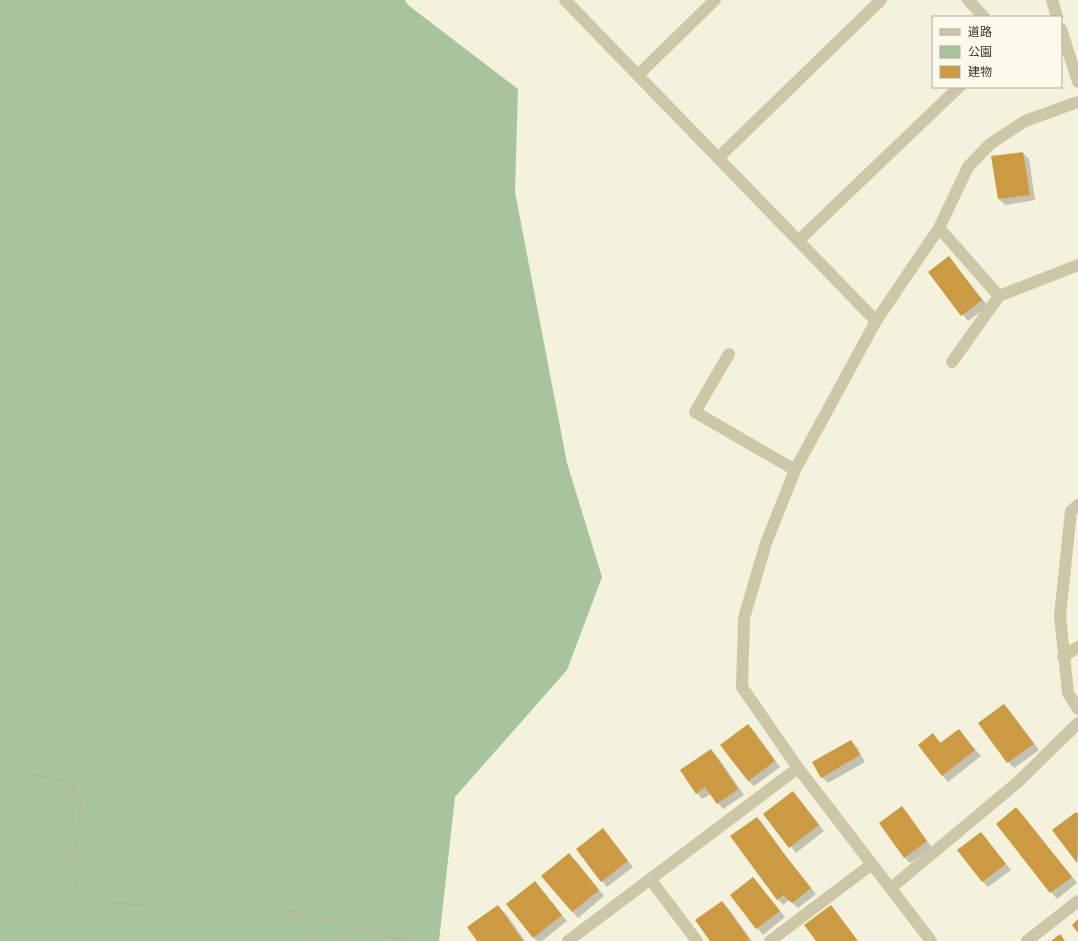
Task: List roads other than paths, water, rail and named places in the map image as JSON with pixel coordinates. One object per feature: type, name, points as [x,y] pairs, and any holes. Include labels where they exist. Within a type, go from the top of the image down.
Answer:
[{"type":"street","points":[[565,0],[876,322]]},
{"type":"street","points":[[638,75],[715,0]]},
{"type":"street","points":[[718,158],[881,0]]},
{"type":"street","points":[[968,0],[983,16]]},
{"type":"street","points":[[1052,0],[1057,16]]},
{"type":"street","points":[[1062,32],[1078,82]]},
{"type":"street","points":[[798,241],[958,88]]},
{"type":"street","points":[[931,941],[798,768],[742,687],[744,618],[766,543],[795,470],[876,322],[939,228],[968,167],[990,144],[1025,121],[1078,102]]},
{"type":"street","points":[[939,228],[1000,296]]},
{"type":"street","points":[[952,362],[1000,296],[1078,265]]},
{"type":"street","points":[[729,354],[695,412],[795,470]]},
{"type":"street","points":[[1078,506],[1071,511],[1060,616],[1063,657],[1068,693],[1078,709]]},
{"type":"street","points":[[1063,657],[1078,647]]},
{"type":"street","points":[[891,888],[1019,781],[1078,723]]},
{"type":"street","points":[[568,941],[798,768]]},
{"type":"street","points":[[770,941],[872,864]]},
{"type":"street","points":[[650,879],[698,941]]},
{"type":"street","points":[[1027,941],[1078,901]]}]
